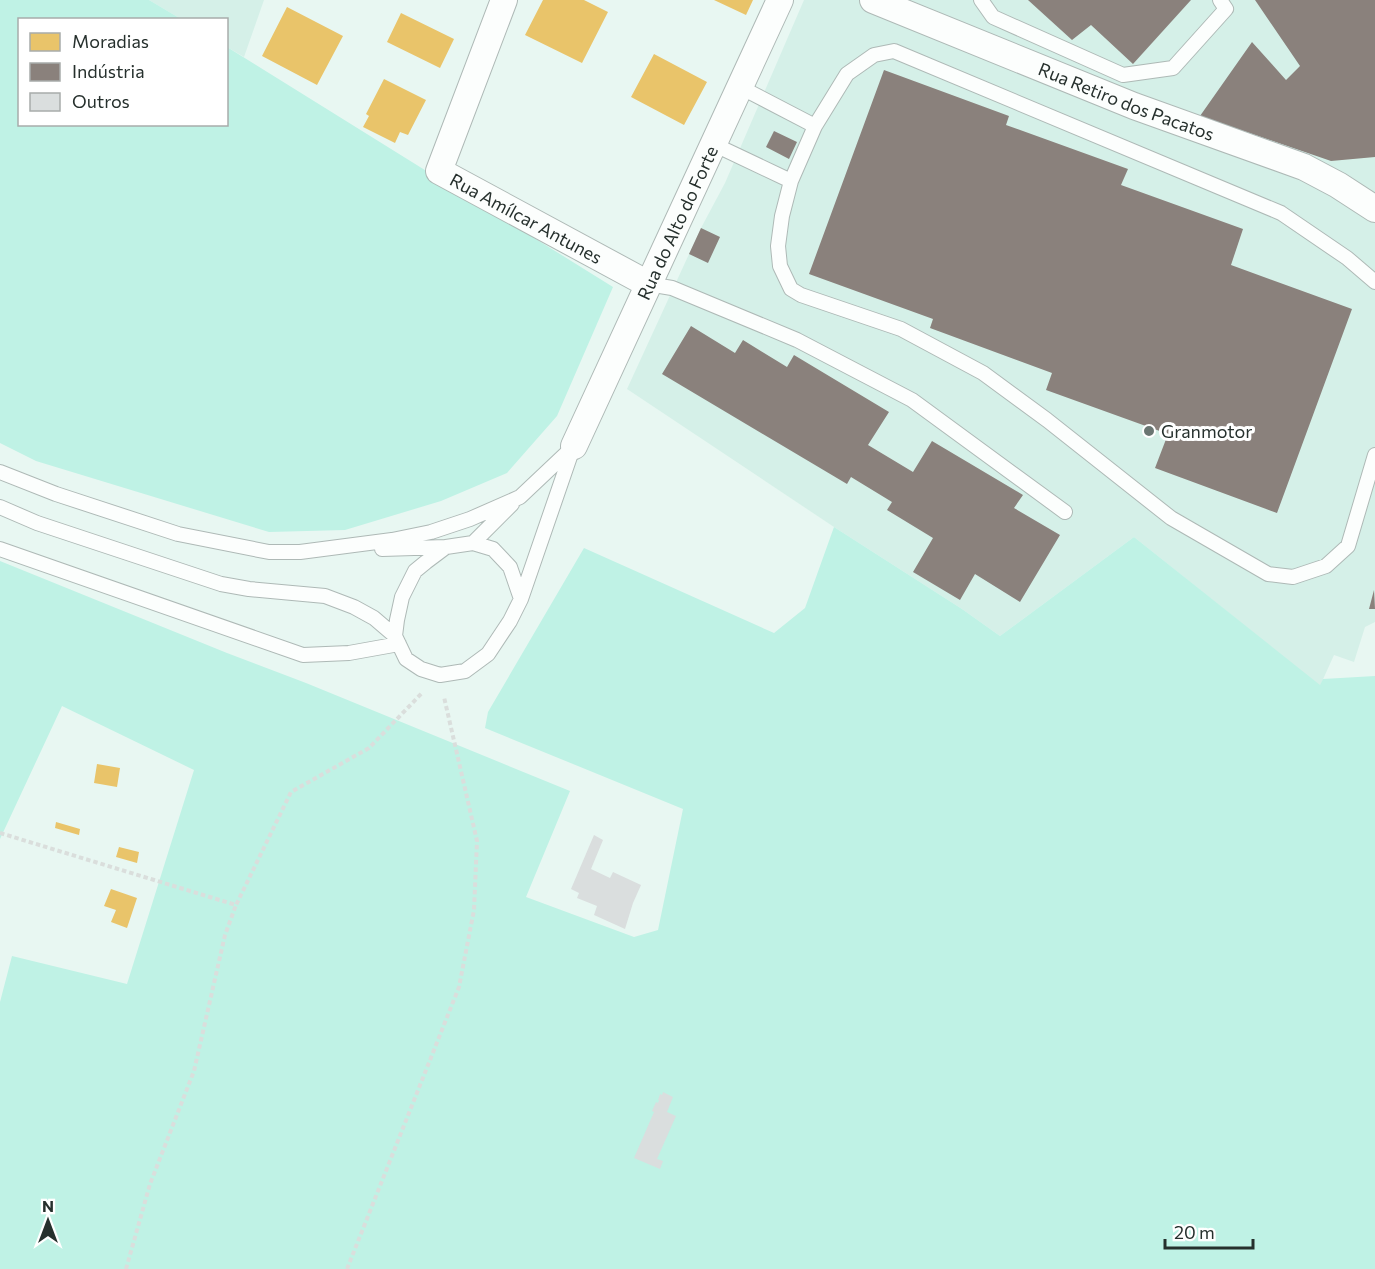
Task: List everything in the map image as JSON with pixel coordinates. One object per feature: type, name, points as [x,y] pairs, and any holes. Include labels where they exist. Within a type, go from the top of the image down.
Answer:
[{"type":"street","name":"Rua Amílcar Antunes","points":[[504,0],[439,171],[648,284]]},
{"type":"street","name":"Rua do Alto do Forte","points":[[574,446],[780,0]]},
{"type":"street","name":"Rua Retiro dos Pacatos","points":[[873,0],[1134,106],[1304,167],[1372,204]]},
{"type":"lane","points":[[981,0],[993,17],[1123,75],[1173,68],[1226,9],[1220,0]]},
{"type":"lane","points":[[1375,282],[1347,258],[1281,213],[894,51],[874,55],[848,74],[815,126],[791,181],[782,216],[778,246],[780,266],[791,289],[801,295],[900,329],[983,373],[1047,420],[1171,518],[1268,574],[1293,577],[1326,566],[1348,546],[1375,455]]},
{"type":"lane","points":[[740,87],[815,126]]},
{"type":"lane","points":[[713,144],[791,181]]},
{"type":"lane","points":[[648,284],[672,288],[797,340],[912,400],[1065,512]]},
{"type":"lane","points":[[473,543],[574,446]]},
{"type":"lane","points":[[0,507],[37,523],[221,584],[325,596],[354,607],[374,618],[397,640],[406,660],[421,669],[440,675],[465,671],[488,654],[510,621],[521,599],[574,446]]},
{"type":"lane","points":[[0,472],[56,494],[178,534],[269,552],[446,547],[473,543],[493,549],[510,567],[521,599]]},
{"type":"lane","points":[[300,552],[392,540],[431,532],[470,519],[520,497]]},
{"type":"lane","points":[[397,640],[397,620],[402,597],[415,571],[446,547]]},
{"type":"lane","points":[[0,549],[303,655],[349,653],[397,640]]},
{"type":"path","points":[[126,1269],[150,1184],[194,1071],[225,935],[236,905],[291,792],[369,748],[440,675]]},
{"type":"path","points":[[347,1269],[459,987],[474,910],[477,841],[440,675]]},
{"type":"path","points":[[0,833],[236,905]]},
{"type":"shaded area","points":[[149,0],[264,0],[244,57],[228,48],[228,18],[179,18]]},
{"type":"shaded area","points":[[804,0],[1375,0],[1375,622],[1365,627],[1354,662],[1334,655],[1320,686],[1134,537],[1000,636],[627,389],[701,228],[725,183]]},
{"type":"green space","points":[[0,0],[149,0],[179,18],[18,18],[18,126],[228,126],[228,48],[613,287],[557,416],[507,473],[441,501],[345,530],[269,532],[36,461],[0,443]]},
{"type":"green space","points":[[834,527],[1000,636],[1134,537],[1320,685],[1323,679],[1375,676],[1375,1269],[0,1269],[0,1002],[12,956],[127,984],[194,770],[62,706],[0,839],[0,561],[570,791],[526,897],[634,937],[658,930],[683,809],[485,728],[488,712],[584,548],[774,633],[805,608]]},
{"type":"building: Moradias","points":[[543,0],[584,0],[608,12],[582,63],[525,35]]},
{"type":"building: Moradias","points":[[714,0],[753,0],[746,15]]},
{"type":"building: Moradias","points":[[287,7],[343,36],[317,85],[262,56]]},
{"type":"building: Moradias","points":[[401,13],[454,39],[440,68],[387,42]]},
{"type":"building: Moradias","points":[[654,54],[707,82],[684,125],[631,97]]},
{"type":"building: Moradias","points":[[384,79],[426,100],[408,135],[400,132],[395,143],[363,127],[369,116],[366,114]]},
{"type":"building: Moradias","points":[[97,764],[120,768],[117,787],[94,783]]},
{"type":"building: Moradias","points":[[56,822],[80,829],[79,835],[55,828]]},
{"type":"building: Moradias","points":[[119,847],[139,852],[137,863],[116,857]]},
{"type":"building: Moradias","points":[[111,889],[137,898],[127,928],[111,922],[116,910],[104,906]]},
{"type":"building: Indústria","points":[[1028,0],[1191,0],[1133,64],[1091,25],[1072,40]]},
{"type":"building: Indústria","points":[[1255,0],[1375,0],[1375,157],[1331,161],[1200,116],[1252,42],[1286,80],[1300,66]]},
{"type":"building: Indústria","points":[[884,70],[1009,116],[1006,125],[1128,169],[1121,185],[1243,229],[1231,265],[1352,309],[1277,513],[1155,468],[1168,434],[1046,390],[1052,373],[930,328],[933,319],[809,274]]},
{"type":"building: Indústria","points":[[774,131],[797,142],[789,159],[766,147]]},
{"type":"building: Indústria","points":[[701,228],[720,237],[708,263],[689,254]]},
{"type":"building: Indústria","points":[[691,326],[735,353],[743,340],[787,367],[794,355],[889,412],[868,445],[913,472],[932,441],[1023,495],[1014,508],[1060,535],[1020,602],[975,574],[960,600],[913,572],[933,538],[887,510],[892,502],[851,477],[847,484],[662,374]]},
{"type":"building: Indústria","points":[[1374,590],[1375,609],[1369,609]]},
{"type":"building: Outros","points":[[594,835],[603,840],[591,869],[610,878],[613,872],[641,885],[625,929],[594,915],[597,906],[577,898],[579,893],[571,889]]},
{"type":"building: Outros","points":[[663,1092],[673,1097],[667,1112],[676,1116],[657,1159],[663,1161],[660,1169],[634,1158],[654,1112],[652,1111]]},
{"type":"place","name":"Granmotor","points":[[1149,431]]}]
